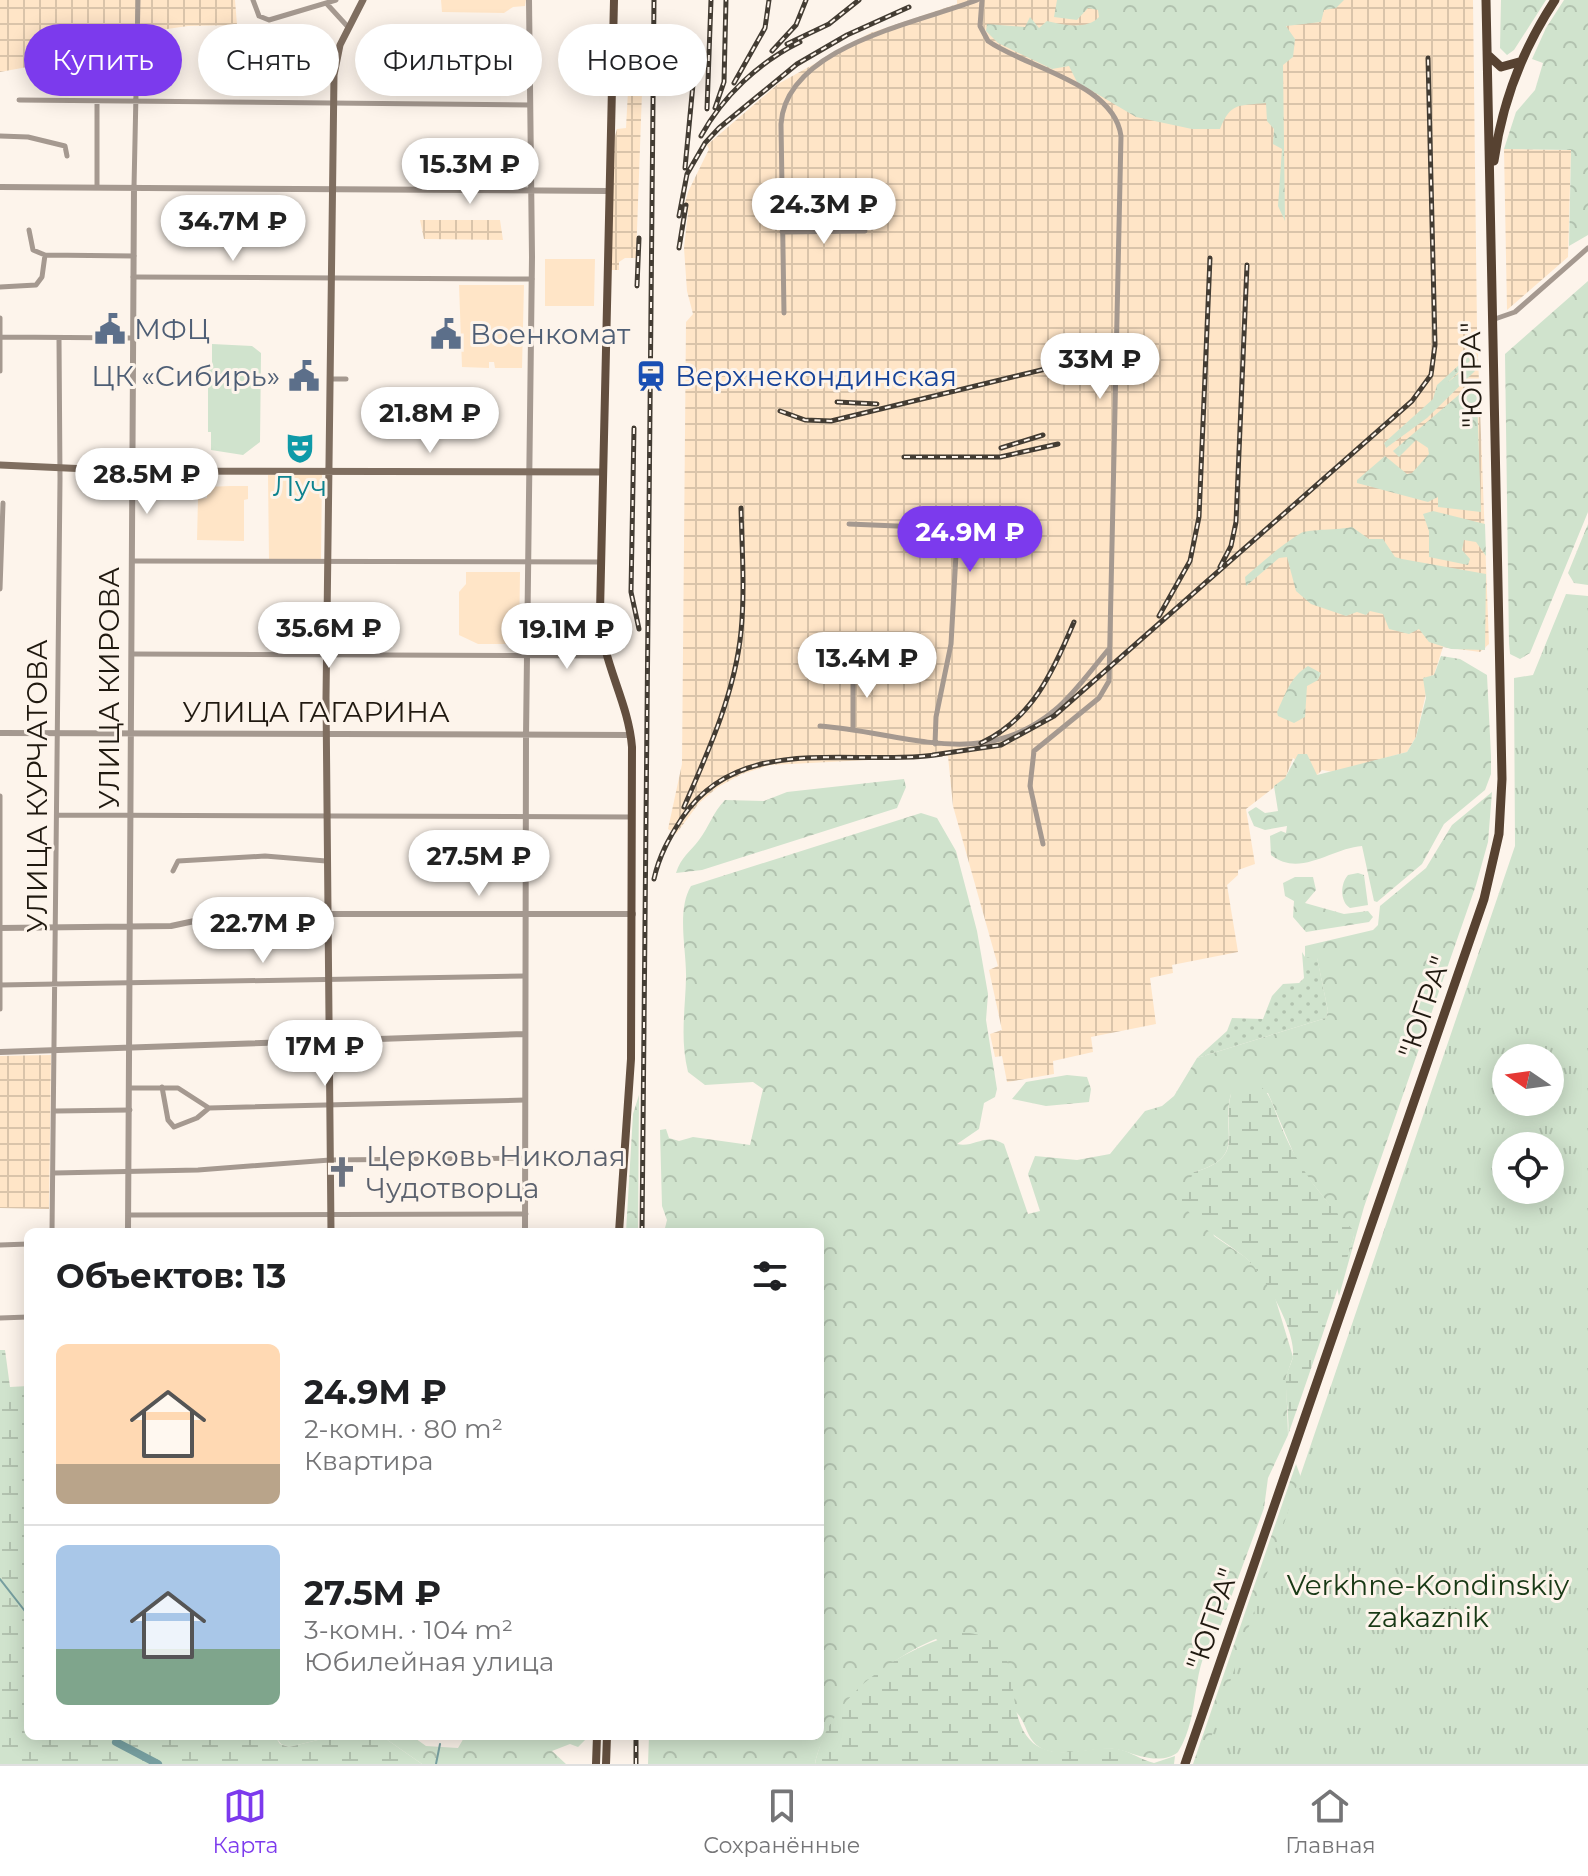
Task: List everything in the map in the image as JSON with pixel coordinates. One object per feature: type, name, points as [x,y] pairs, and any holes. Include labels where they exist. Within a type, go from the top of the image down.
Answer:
[{"type":"highway","name":"\"ЮГРА\"","points":[[1185,1764],[1484,899],[1495,857],[1502,798],[1486,0]]},
{"type":"highway","name":"\"ЮГРА\"","points":[[1491,229],[1500,127],[1523,56],[1555,0]]},
{"type":"highway","points":[[1487,49],[1491,61],[1501,67],[1513,66],[1523,56]]},
{"type":"main road","points":[[331,1228],[326,735],[334,102],[336,58],[363,0]]},
{"type":"main road","points":[[614,0],[601,626],[605,656],[631,735],[631,1059],[619,1228]]},
{"type":"main road","points":[[0,465],[132,471],[331,469],[603,472]]},
{"type":"main road","points":[[596,1764],[597,1740]]},
{"type":"main road","points":[[606,1764],[607,1740]]},
{"type":"street","name":"УЛИЦА КИРОВА","points":[[128,1228],[133,277],[138,0]]},
{"type":"street","points":[[253,0],[259,16],[269,20],[336,0]]},
{"type":"street","points":[[525,1228],[526,736],[532,279],[529,0]]},
{"type":"street","points":[[784,313],[781,118],[785,102],[795,86],[819,64],[852,45],[980,0],[980,26],[988,41],[1100,99],[1114,112],[1120,130],[1121,229],[1106,689],[1032,755],[1030,786],[1043,844]]},
{"type":"street","points":[[326,3],[348,27]]},
{"type":"street","points":[[19,100],[530,105]]},
{"type":"street","points":[[97,101],[97,187]]},
{"type":"street","points":[[0,136],[28,137],[65,146],[67,156]]},
{"type":"street","points":[[0,187],[608,191]]},
{"type":"street","points":[[29,230],[33,250],[45,255],[134,256]]},
{"type":"street","points":[[782,232],[865,231]]},
{"type":"street","points":[[1492,320],[1515,312],[1588,248]]},
{"type":"street","points":[[0,287],[36,285],[42,277],[45,255]]},
{"type":"street","points":[[133,277],[532,279]]},
{"type":"street","points":[[0,318],[0,371]]},
{"type":"street","points":[[1,337],[133,338]]},
{"type":"street","name":"УЛИЦА КУРЧАТОВА","points":[[52,1228],[56,1111],[53,1051],[59,339]]},
{"type":"street","points":[[332,379],[346,379]]},
{"type":"street","points":[[0,589],[3,503]]},
{"type":"street","points":[[849,524],[944,528],[957,536],[951,644],[936,717],[935,744]]},
{"type":"street","points":[[132,561],[601,562]]},
{"type":"street","points":[[820,726],[853,728],[935,744],[994,743],[1033,726],[1066,699],[1109,650]]},
{"type":"street","points":[[132,654],[605,656]]},
{"type":"street","points":[[853,671],[853,728]]},
{"type":"street","name":"УЛИЦА ГАГАРИНА","points":[[0,733],[631,735]]},
{"type":"street","points":[[0,796],[0,1009]]},
{"type":"street","points":[[57,815],[633,817]]},
{"type":"street","points":[[173,871],[178,861],[265,856],[326,861]]},
{"type":"street","points":[[1,928],[174,925],[218,915],[633,914]]},
{"type":"street","points":[[0,985],[525,976]]},
{"type":"street","points":[[0,1052],[525,1034]]},
{"type":"street","points":[[162,1087],[168,1120],[174,1127],[197,1118],[209,1108],[525,1100]]},
{"type":"street","points":[[131,1088],[184,1090],[209,1108]]},
{"type":"street","points":[[56,1111],[131,1110]]},
{"type":"street","points":[[54,1173],[129,1174],[330,1160],[525,1158]]},
{"type":"street","points":[[129,1215],[526,1214]]},
{"type":"street","points":[[0,1245],[24,1244]]},
{"type":"street","points":[[0,1318],[24,1317]]},
{"type":"shaded area","points":[[0,0],[235,0],[237,24],[182,27],[182,24],[24,24],[24,68],[0,72]]},
{"type":"shaded area","points":[[441,0],[526,0],[525,6],[513,7],[504,13],[442,12]]},
{"type":"shaded area","points":[[957,0],[1473,0],[1477,330],[1489,644],[1480,652],[1443,647],[1434,675],[1430,676],[1416,737],[1407,752],[1333,772],[1322,770],[1317,775],[1293,758],[1285,779],[1246,809],[1255,864],[1238,870],[1238,875],[1227,885],[1238,952],[1172,965],[1173,973],[1150,978],[1156,1024],[1091,1037],[1093,1052],[1053,1061],[1054,1074],[1007,1082],[1002,1056],[995,1057],[990,1034],[1002,1030],[989,970],[998,966],[953,806],[948,756],[770,765],[742,774],[718,787],[699,803],[676,834],[668,829],[682,764],[686,322],[693,314],[687,291],[684,248],[688,212],[683,210],[688,192],[709,149],[707,145],[778,84],[870,33],[957,4]]},
{"type":"shaded area","points":[[628,96],[642,96],[636,258],[625,258],[619,262],[619,270],[610,270],[614,139],[617,129],[626,128]]},
{"type":"shaded area","points":[[1504,149],[1571,150],[1568,257],[1507,310]]},
{"type":"shaded area","points":[[420,220],[500,220],[503,240],[424,239]]},
{"type":"shaded area","points":[[545,259],[595,259],[594,306],[545,306]]},
{"type":"shaded area","points":[[459,285],[524,285],[522,368],[495,368],[494,362],[489,362],[489,368],[462,367]]},
{"type":"shaded area","points":[[322,474],[321,559],[269,560],[268,475]]},
{"type":"shaded area","points":[[248,486],[248,499],[244,500],[244,541],[197,540],[198,499],[207,498],[207,487]]},
{"type":"shaded area","points":[[466,572],[520,572],[519,644],[478,644],[459,635],[459,592],[466,584]]},
{"type":"shaded area","points":[[51,1055],[49,1209],[0,1208],[0,1056]]},
{"type":"green space","points":[[1057,0],[1344,0],[1336,8],[1324,10],[1321,22],[1286,26],[1295,39],[1293,57],[1283,65],[1285,221],[1278,206],[1282,149],[1273,144],[1274,129],[1267,121],[1266,103],[1237,107],[1228,114],[1220,129],[1192,129],[1136,117],[1077,82],[1069,66],[1052,69],[998,43],[986,31],[987,24],[1025,27],[1030,17],[1039,28],[1047,21],[1081,25],[1099,17],[1098,10],[1088,8],[1077,20],[1054,17]]},
{"type":"green space","points":[[1501,0],[1546,0],[1514,50],[1507,55],[1500,48]]},
{"type":"green space","points":[[1564,0],[1588,0],[1588,235],[1569,246],[1571,150],[1504,149],[1516,112],[1535,90],[1543,63],[1532,59],[1546,28]]},
{"type":"green space","points":[[1588,281],[1588,512],[1530,653],[1520,659],[1510,654],[1509,643],[1505,354]]},
{"type":"green space","points":[[212,344],[252,346],[261,353],[260,442],[243,455],[211,450],[208,364],[212,364]]},
{"type":"green space","points":[[1469,356],[1470,361],[1447,383],[1469,365],[1475,371],[1427,418],[1386,448],[1384,443],[1433,399],[1437,385]]},
{"type":"green space","points":[[1468,387],[1473,388],[1477,397],[1481,512],[1438,507],[1438,497],[1428,502],[1357,483],[1385,456],[1407,474],[1412,473],[1429,454],[1428,448],[1416,440],[1399,457],[1393,451]]},
{"type":"green space","points":[[1433,511],[1485,524],[1486,556],[1476,542],[1464,540],[1462,550],[1470,559],[1468,565],[1429,557],[1429,531],[1423,514]]},
{"type":"green space","points":[[1588,524],[1588,585],[1574,583],[1568,573]]},
{"type":"green space","points":[[1352,527],[1369,539],[1383,539],[1395,557],[1486,574],[1485,650],[1451,649],[1429,642],[1419,629],[1409,634],[1389,629],[1383,614],[1370,611],[1366,615],[1357,612],[1346,616],[1311,604],[1296,591],[1287,557],[1279,558],[1246,586],[1245,577],[1301,533]]},
{"type":"green space","name":"Verkhne-Kondinskiy zakaznik","points":[[1566,594],[1588,596],[1588,1764],[1202,1764],[1515,846],[1514,678],[1533,675]]},
{"type":"green space","points":[[1441,656],[1460,659],[1487,675],[1491,774],[1485,790],[1444,824],[1422,864],[1377,902],[1374,901],[1362,846],[1305,863],[1293,864],[1271,855],[1270,836],[1281,831],[1286,833],[1287,826],[1265,830],[1254,826],[1248,812],[1256,807],[1265,813],[1278,811],[1274,786],[1285,778],[1298,754],[1307,754],[1317,775],[1407,752],[1416,737],[1426,698],[1423,678],[1434,675]]},
{"type":"green space","points":[[1308,666],[1321,673],[1318,680],[1307,686],[1305,717],[1294,723],[1278,716],[1277,712],[1292,681]]},
{"type":"green space","points":[[904,779],[906,787],[897,808],[702,870],[676,873],[725,800],[764,801],[787,792]]},
{"type":"green space","points":[[1492,792],[1488,842],[1476,885],[1364,1207],[1339,1296],[1337,1288],[1354,1236],[1299,1166],[1268,1093],[1231,1094],[1227,1150],[1211,1166],[1194,1172],[1214,1236],[1245,1257],[1263,1275],[1274,1294],[1293,1357],[1286,1377],[1288,1435],[1268,1478],[1264,1508],[1220,1627],[1203,1658],[1186,1737],[1178,1752],[1159,1759],[1114,1749],[1065,1753],[1045,1750],[1034,1743],[1021,1718],[1007,1703],[936,1639],[897,1660],[861,1688],[845,1705],[824,1739],[824,1228],[665,1228],[667,1220],[662,1206],[660,1130],[666,1129],[669,1138],[679,1141],[693,1137],[750,1145],[763,1089],[753,1082],[705,1085],[688,1072],[684,1037],[686,979],[683,919],[691,886],[921,813],[937,818],[956,851],[977,931],[988,994],[986,1020],[997,1089],[995,1097],[984,1103],[979,1129],[957,1144],[991,1140],[1004,1144],[1028,1214],[1040,1211],[1028,1174],[1035,1156],[1077,1160],[1110,1154],[1145,1111],[1162,1106],[1174,1096],[1197,1058],[1326,1018],[1328,1011],[1317,958],[1305,957],[1305,946],[1373,930],[1378,925],[1380,906],[1426,868],[1452,825]]},
{"type":"green space","points":[[1348,875],[1364,875],[1368,905],[1350,908],[1342,893],[1344,883]]},
{"type":"green space","points":[[1295,877],[1313,877],[1316,890],[1305,903],[1344,914],[1368,911],[1373,917],[1369,922],[1306,932],[1293,917],[1294,901],[1285,896],[1283,883]]},
{"type":"green space","points":[[1302,952],[1305,957],[1317,957],[1328,1011],[1326,1018],[1197,1058],[1227,1031],[1232,1018],[1263,1019],[1272,996],[1283,984],[1299,983],[1304,978]]},
{"type":"green space","points":[[1067,1075],[1087,1077],[1091,1089],[1089,1102],[1046,1106],[1012,1099],[1026,1082]]},
{"type":"green space","points":[[1251,1082],[1266,1092],[1302,1166],[1353,1230],[1354,1236],[1288,1435],[1286,1380],[1293,1345],[1284,1317],[1268,1287],[1250,1263],[1199,1223],[1180,1198],[1194,1172],[1211,1166],[1227,1150],[1231,1094]]},
{"type":"green space","points":[[639,1095],[638,1228],[626,1228],[633,1114]]},
{"type":"green space","points":[[0,1350],[5,1350],[10,1387],[24,1386],[24,1740],[278,1740],[289,1747],[318,1740],[387,1740],[422,1764],[0,1764]]},
{"type":"green space","points":[[1296,1464],[1306,1491],[1203,1764],[1193,1764]]},
{"type":"green space","points":[[963,1632],[985,1637],[999,1648],[1012,1678],[1017,1713],[1023,1729],[1033,1743],[1044,1749],[1067,1752],[1114,1749],[1154,1763],[1175,1756],[1174,1764],[815,1764],[835,1716],[851,1696],[892,1663]]},
{"type":"green space","points":[[278,1740],[318,1740],[289,1747]]},
{"type":"green space","points":[[387,1740],[418,1740],[426,1746],[458,1748],[463,1740],[585,1740],[578,1747],[570,1744],[552,1751],[566,1764],[422,1764]]},
{"type":"green space","points":[[649,1740],[824,1740],[815,1764],[648,1764]]},
{"type":"waterway","points":[[0,1579],[24,1610]]},
{"type":"waterway","points":[[116,1742],[158,1764]]},
{"type":"waterway","points":[[436,1764],[440,1744]]},
{"type":"railway","points":[[642,1228],[654,0]]},
{"type":"railway","points":[[707,109],[711,0]]},
{"type":"railway","points":[[715,108],[724,82],[726,0]]},
{"type":"railway","points":[[734,83],[765,28],[769,0]]},
{"type":"railway","points":[[772,51],[796,25],[806,0]]},
{"type":"railway","points":[[787,44],[829,24],[859,0]]},
{"type":"railway","points":[[679,216],[687,174],[705,143],[719,128],[797,64],[847,35],[909,7]]},
{"type":"railway","points":[[701,136],[720,107],[743,82],[770,60],[800,42]]},
{"type":"railway","points":[[933,755],[1001,745],[1054,716],[1412,401],[1431,375],[1435,345],[1428,58]]},
{"type":"railway","points":[[685,168],[692,96]]},
{"type":"railway","points":[[679,248],[686,205]]},
{"type":"railway","points":[[637,286],[639,238]]},
{"type":"railway","points":[[1159,616],[1190,561],[1199,517],[1210,258]]},
{"type":"railway","points":[[1220,567],[1231,546],[1236,522],[1247,265]]},
{"type":"railway","points":[[780,411],[805,420],[831,421],[1091,358]]},
{"type":"railway","points":[[837,402],[877,404]]},
{"type":"railway","points":[[634,428],[631,592],[639,629]]},
{"type":"railway","points":[[1001,448],[1043,435]]},
{"type":"railway","points":[[904,457],[1000,457],[1058,444]]},
{"type":"railway","points":[[684,807],[719,722],[738,655],[743,601],[741,508]]},
{"type":"railway","points":[[981,743],[1014,721],[1039,692],[1074,622]]},
{"type":"railway","points":[[654,879],[665,847],[682,818],[707,791],[735,773],[767,763],[801,758],[942,754]]},
{"type":"railway","points":[[636,1740],[636,1764]]},
{"type":"place","name":"МФЦ","points":[[110,329]]},
{"type":"place","name":"Военкомат","points":[[446,334]]},
{"type":"place","name":"ЦК «Сибирь»","points":[[304,376]]},
{"type":"place","name":"Верхнекондинская","points":[[651,376]]},
{"type":"place","name":"Луч","points":[[300,448]]},
{"type":"place","name":"Церковь Николая Чудотворца","points":[[342,1172]]}]
